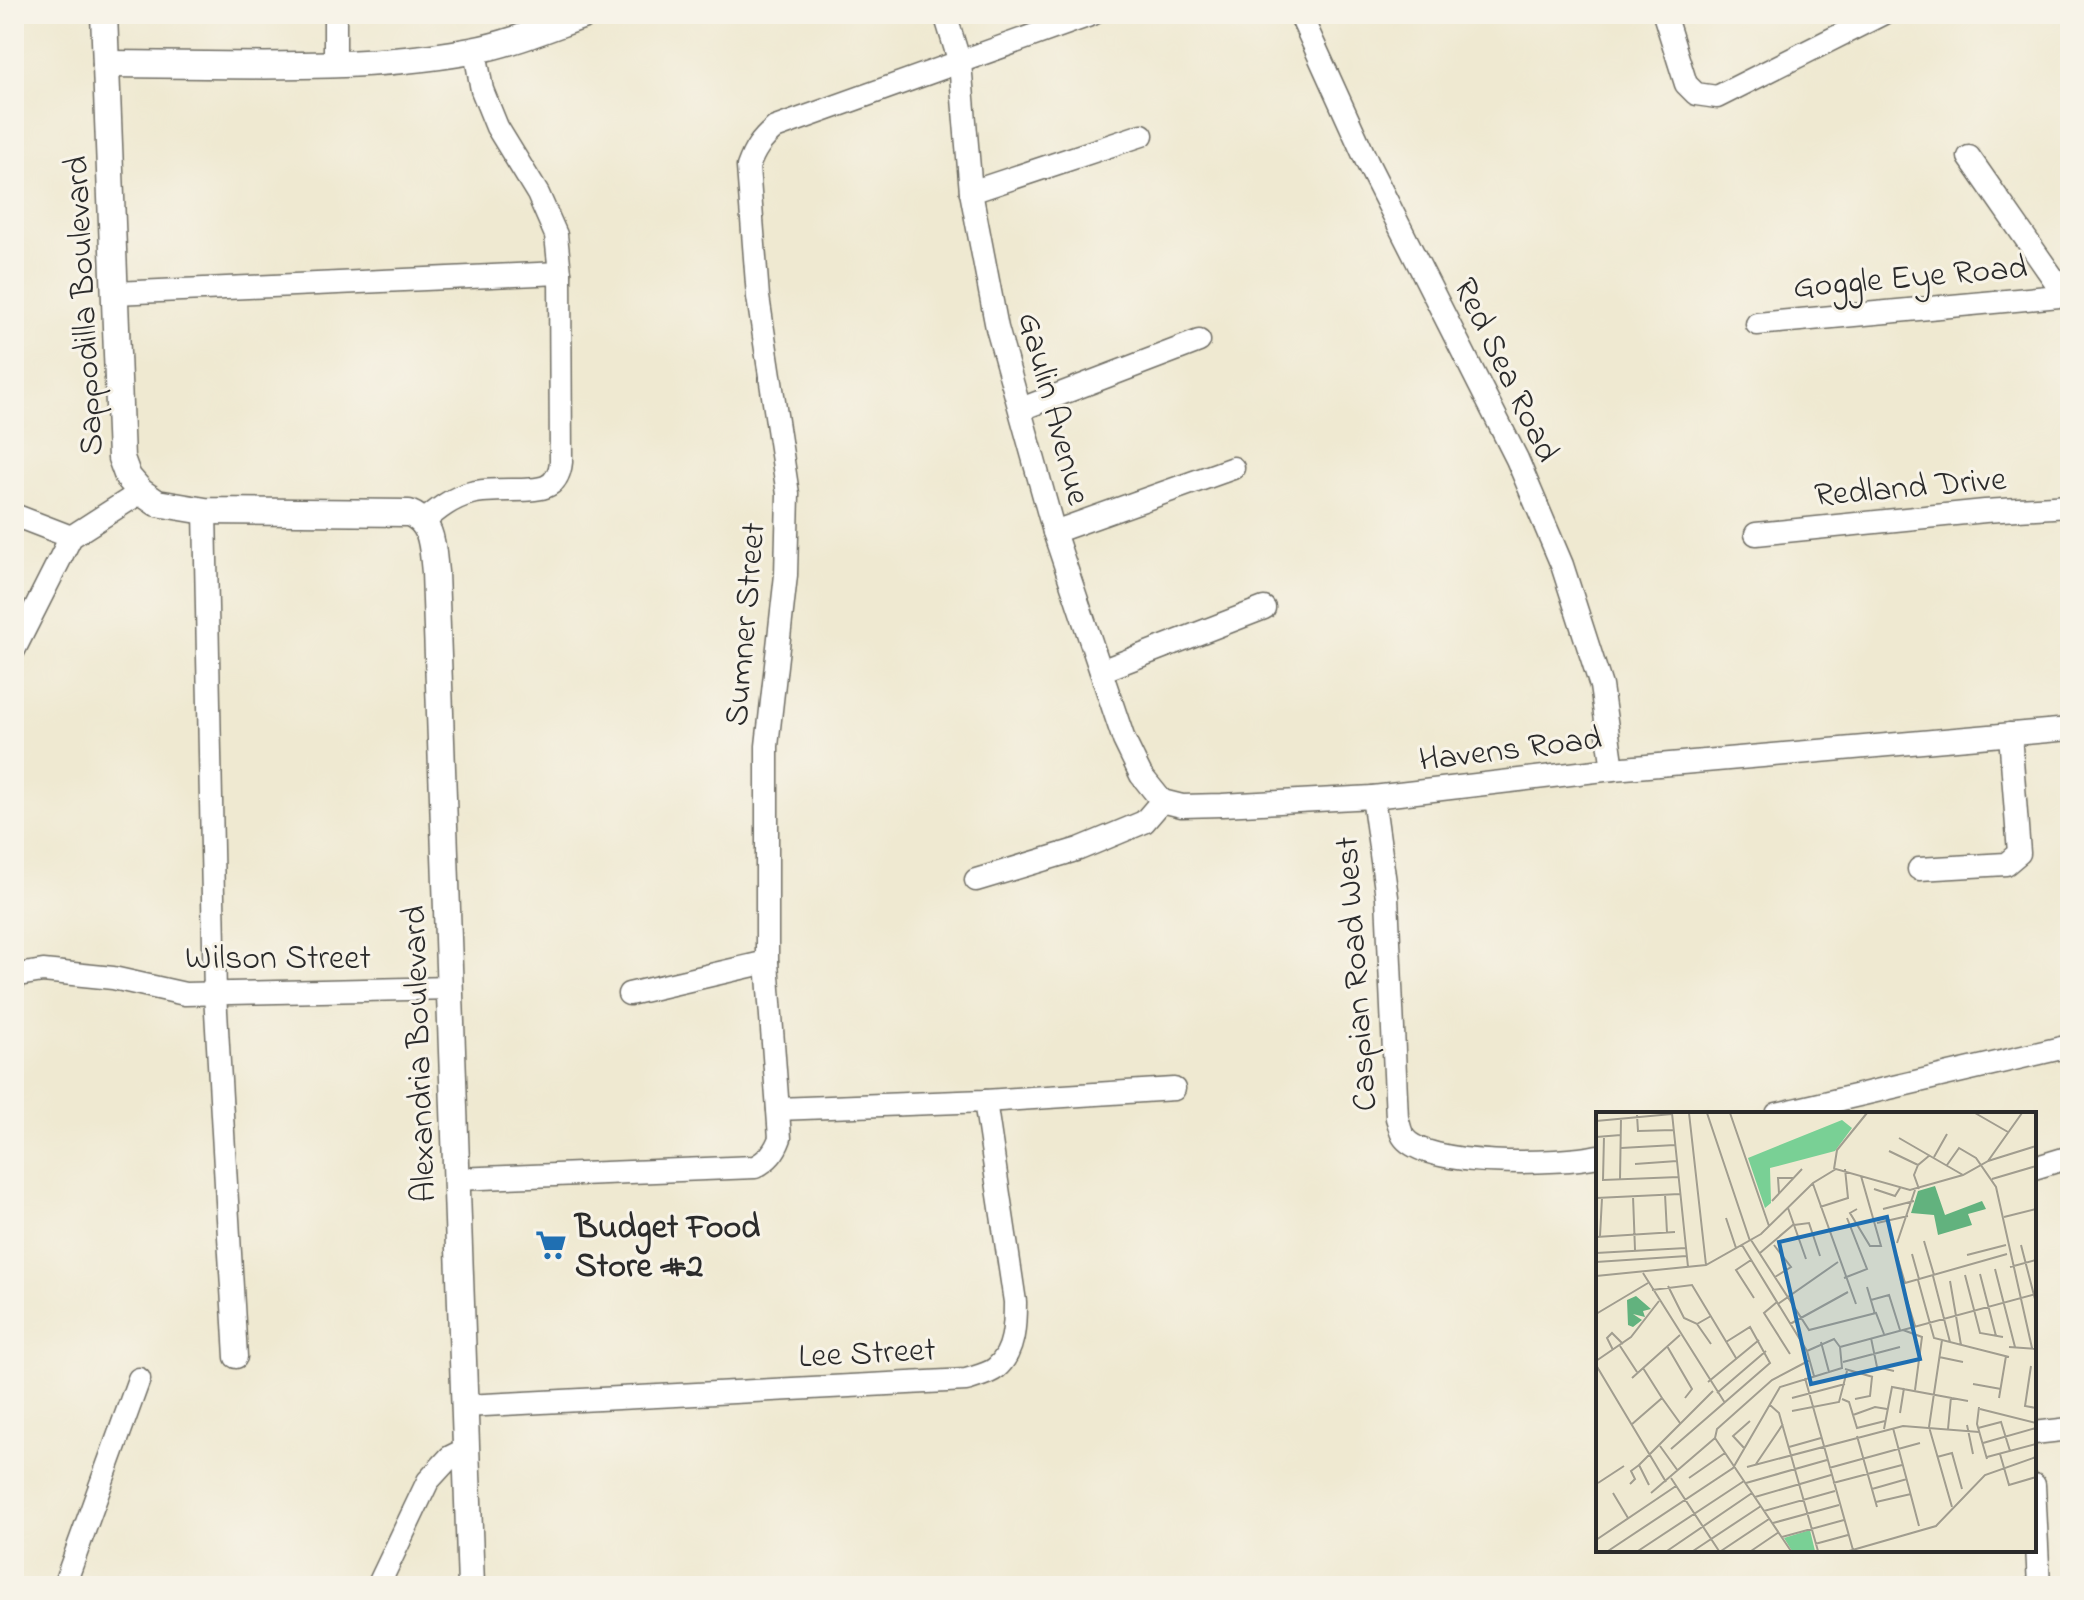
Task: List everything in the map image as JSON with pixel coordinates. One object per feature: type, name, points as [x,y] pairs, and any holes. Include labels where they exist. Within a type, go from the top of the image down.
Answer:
[{"type":"street","name":"Sappodilla Boulevard","points":[[104,14],[121,458],[128,477],[141,492],[157,503],[205,511],[409,513],[423,522]]},
{"type":"street","points":[[335,14],[335,63]]},
{"type":"street","points":[[106,64],[335,63],[417,59],[475,51],[587,14]]},
{"type":"street","name":"Gaulin Avenue","points":[[945,14],[960,63],[971,192],[997,328],[1054,532],[1124,740],[1141,775],[1162,801]]},
{"type":"street","name":"Sumner Street","points":[[457,1179],[755,1167],[777,1148],[780,1138],[767,962],[767,746],[786,575],[788,494],[758,297],[748,167],[753,152],[775,128],[1093,14]]},
{"type":"street","name":"Red Sea Road","points":[[1300,14],[1368,164],[1517,459],[1562,565],[1601,686],[1613,769]]},
{"type":"street","points":[[1664,14],[1686,84],[1696,94],[1717,97],[1882,14]]},
{"type":"street","points":[[423,522],[451,500],[472,493],[499,488],[543,488],[556,478],[561,462],[560,273],[556,235],[538,194],[497,127],[482,90],[475,51]]},
{"type":"street","points":[[971,192],[1142,135]]},
{"type":"street","points":[[1969,157],[2068,295]]},
{"type":"street","points":[[115,293],[560,273]]},
{"type":"street","name":"Goggle Eye Road","points":[[1757,324],[2068,295]]},
{"type":"street","points":[[1021,409],[1199,341]]},
{"type":"street","points":[[1054,532],[1233,468]]},
{"type":"street","points":[[14,650],[71,537],[141,492]]},
{"type":"street","name":"Redland Drive","points":[[1756,534],[1985,511],[2070,506]]},
{"type":"street","points":[[205,511],[215,994],[236,1357]]},
{"type":"street","points":[[14,515],[71,537]]},
{"type":"street","name":"Alexandria Boulevard","points":[[423,522],[431,537],[435,572],[471,1586]]},
{"type":"street","points":[[1101,671],[1264,608]]},
{"type":"street","name":"Havens Road","points":[[1162,801],[1182,806],[1373,797],[1613,769],[2070,729]]},
{"type":"street","points":[[1919,869],[2006,864],[2019,853],[2010,734]]},
{"type":"street","name":"Caspian Road West","points":[[1373,797],[1387,897],[1397,1118],[1403,1137],[1423,1151],[1457,1159],[1548,1162],[1596,1156]]},
{"type":"street","points":[[976,880],[1079,849],[1144,822],[1162,801]]},
{"type":"street","points":[[629,994],[767,962]]},
{"type":"street","name":"Wilson Street","points":[[15,976],[43,971],[113,978],[185,994],[451,988]]},
{"type":"street","points":[[1786,1112],[2070,1046]]},
{"type":"street","points":[[778,1109],[985,1101],[1174,1089]]},
{"type":"street","name":"Lee Street","points":[[465,1406],[966,1380],[995,1369],[1009,1351],[1016,1327],[1015,1302],[985,1101]]},
{"type":"street","points":[[2036,1167],[2070,1157]]},
{"type":"street","points":[[64,1586],[139,1379]]},
{"type":"street","points":[[2036,1433],[2070,1429]]},
{"type":"street","points":[[378,1586],[428,1481],[450,1457],[466,1449]]},
{"type":"street","points":[[2036,1525],[2039,1586]]},
{"type":"place","name":"Budget Food Store #2","points":[[551,1245]]}]
